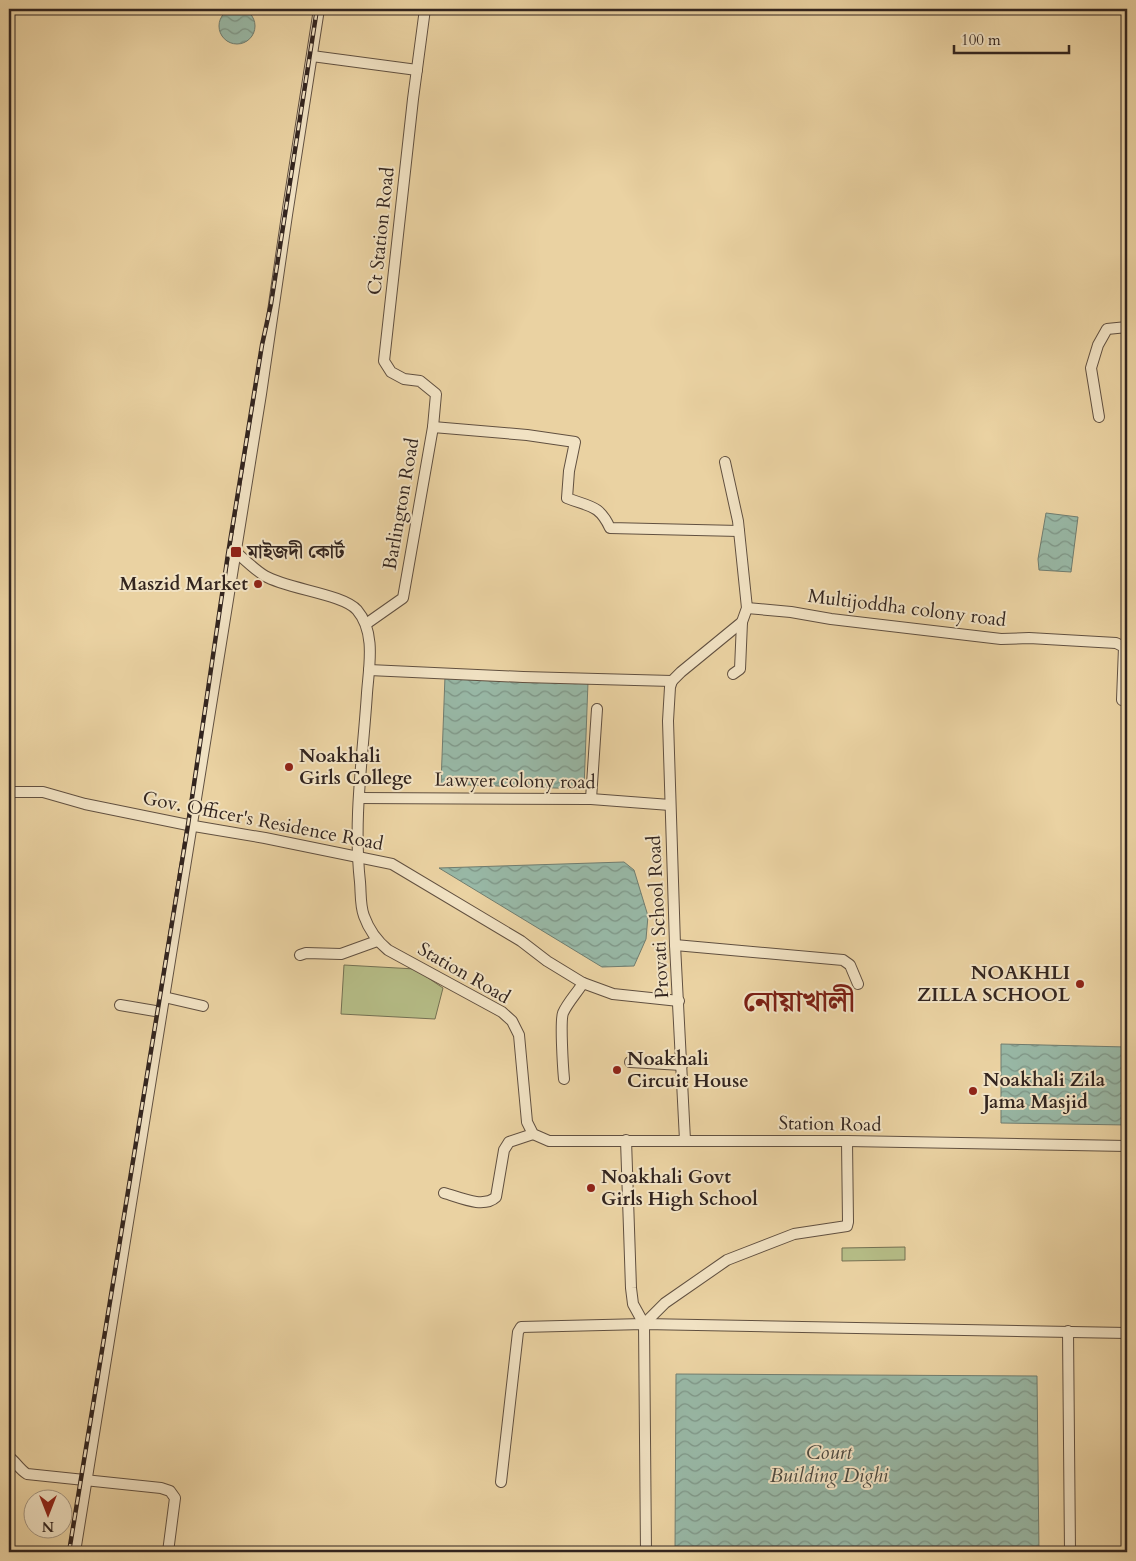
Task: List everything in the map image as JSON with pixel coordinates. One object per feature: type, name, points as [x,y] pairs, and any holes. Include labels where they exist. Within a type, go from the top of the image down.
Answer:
[{"type":"street","points":[[75,1552],[161,1012],[193,825],[319,9]]},
{"type":"street","name":"Ct Station Road","points":[[425,9],[384,361],[391,372],[404,379],[420,381],[436,394],[433,427]]},
{"type":"street","points":[[312,56],[417,70]]},
{"type":"street","points":[[1099,418],[1091,368],[1107,329],[1127,327]]},
{"type":"street","name":"Barlington Road","points":[[366,624],[403,598],[433,427],[527,435],[575,442],[569,471],[567,498],[598,509],[605,517],[610,528],[739,531]]},
{"type":"street","points":[[368,670],[672,681],[742,622],[751,610],[739,531],[725,462]]},
{"type":"street","points":[[236,552],[266,576],[348,602],[357,609],[366,624]]},
{"type":"street","name":"Multijoddha colony road","points":[[751,610],[791,612],[831,619],[1001,639],[1029,638],[1116,643],[1124,647],[1122,700],[1127,700]]},
{"type":"street","points":[[733,674],[740,669],[742,622]]},
{"type":"street","name":"Station Road","points":[[366,624],[369,631],[368,670],[359,798],[357,858],[363,915],[377,941],[388,950],[502,1012],[512,1021],[519,1035],[527,1122],[533,1134],[549,1141],[847,1141],[1127,1146]]},
{"type":"street","name":"Provati School Road","points":[[672,681],[668,721],[670,805],[685,1140]]},
{"type":"street","points":[[591,799],[597,709]]},
{"type":"street","name":"Gov. Officer's Residence Road","points":[[9,792],[43,792],[85,804],[357,858],[375,859],[392,864],[521,941],[547,961],[582,983],[613,994],[679,1001]]},
{"type":"street","name":"Lawyer colony road","points":[[359,798],[591,799],[670,805]]},
{"type":"street","points":[[300,955],[306,953],[341,954],[377,941]]},
{"type":"street","points":[[675,945],[843,960],[850,965],[858,984]]},
{"type":"street","points":[[564,1079],[562,1058],[563,1014],[582,983]]},
{"type":"street","points":[[164,996],[203,1006]]},
{"type":"street","points":[[120,1005],[161,1012]]},
{"type":"street","points":[[630,1062],[682,1065]]},
{"type":"street","points":[[444,1193],[481,1203],[492,1201],[496,1197],[504,1150],[510,1142],[533,1134]]},
{"type":"street","points":[[626,1140],[630,1288],[633,1304],[644,1324],[646,1552]]},
{"type":"street","points":[[644,1324],[665,1303],[727,1260],[794,1234],[847,1226],[847,1141]]},
{"type":"street","points":[[501,1482],[519,1328],[522,1327],[644,1324],[1127,1332]]},
{"type":"street","points":[[1068,1331],[1070,1552]]},
{"type":"street","points":[[9,1457],[20,1470],[27,1474],[161,1488],[170,1491],[174,1494],[175,1498],[168,1552]]},
{"type":"green space","points":[[344,965],[415,969],[443,988],[435,1019],[341,1014]]},
{"type":"green space","points":[[905,1247],[905,1260],[842,1261],[842,1248]]},
{"type":"water","points":[[237,8],[244,9],[250,13],[254,19],[254,33],[250,39],[244,43],[237,44],[230,43],[224,39],[220,33],[219,26],[220,19],[224,13],[230,9]]},
{"type":"water","points":[[1046,513],[1078,517],[1071,572],[1039,570],[1038,559]]},
{"type":"water","points":[[445,676],[588,682],[584,789],[441,784]]},
{"type":"water","points":[[624,862],[634,870],[648,916],[646,939],[634,966],[602,967],[439,868]]},
{"type":"water","points":[[1001,1044],[1127,1047],[1127,1125],[1001,1123]]},
{"type":"water","name":"Court Building Dighi","points":[[676,1374],[1037,1376],[1039,1552],[675,1552]]},
{"type":"railway","points":[[69,1552],[188,825],[228,554],[262,345],[271,304],[317,9]]},
{"type":"place","name":"মাইজদী কোর্ট","points":[[236,552]]},
{"type":"place","name":"Maszid Market","points":[[258,584]]},
{"type":"place","name":"Noakhali Girls College","points":[[289,767]]},
{"type":"place","name":"NOAKHLI ZILLA SCHOOL","points":[[1080,984]]},
{"type":"place","name":"Noakhali Circuit House","points":[[617,1070]]},
{"type":"place","name":"Noakhali Zila Jama Masjid","points":[[973,1091]]},
{"type":"place","name":"Noakhali Govt Girls High School","points":[[591,1188]]},
{"type":"district","name":"নোয়াখালী","points":[[799,1002]]}]
